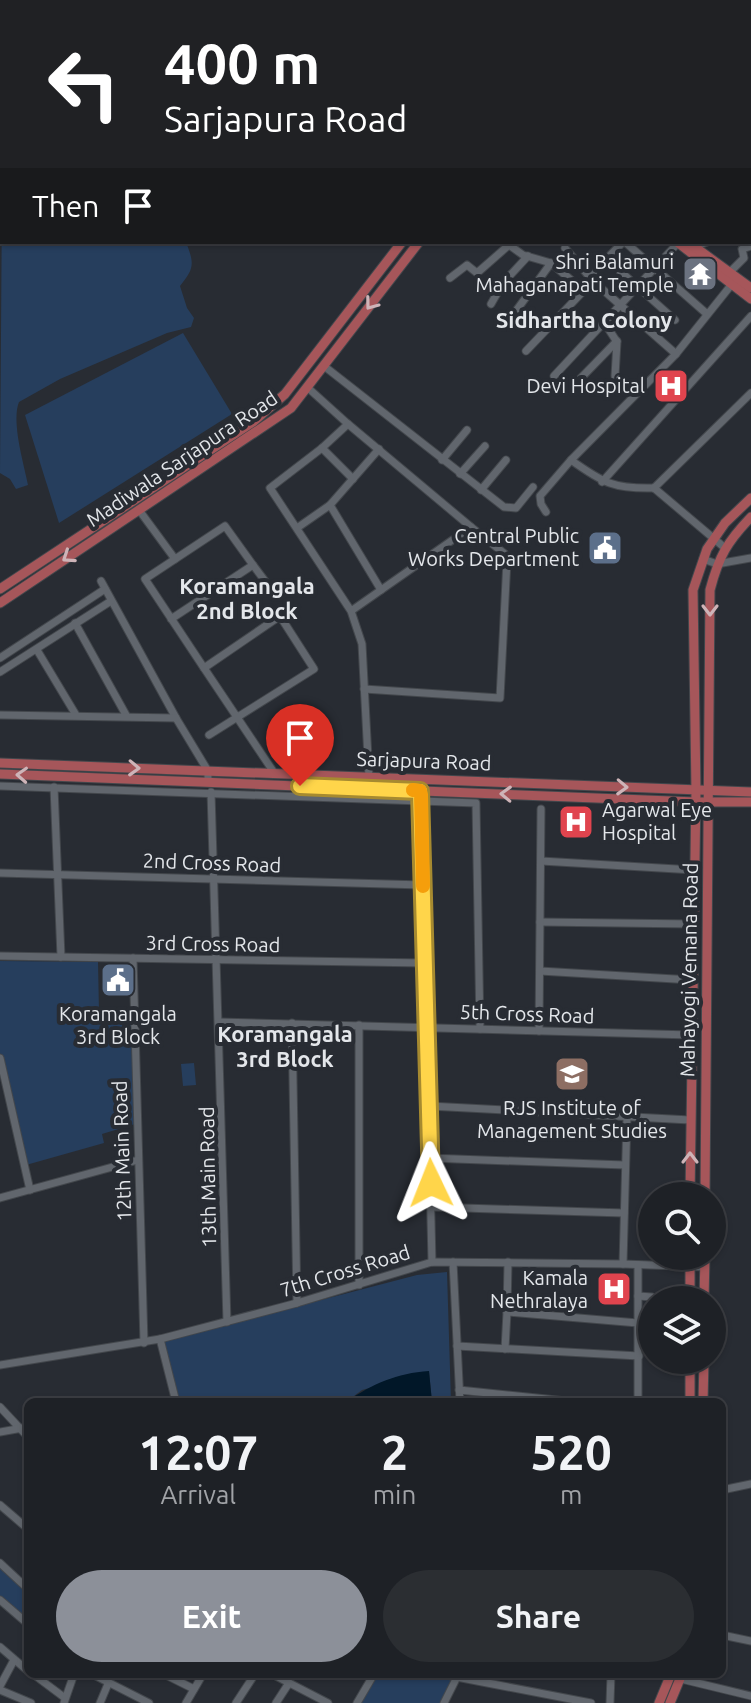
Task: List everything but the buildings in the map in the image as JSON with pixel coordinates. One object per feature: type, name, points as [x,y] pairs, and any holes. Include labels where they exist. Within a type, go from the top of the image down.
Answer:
[{"type":"main road","name":"Madiwala Sarjapura Road","points":[[0,589],[253,422],[285,394],[400,244]]},
{"type":"main road","name":"Madiwala Sarjapura Road","points":[[0,603],[291,408],[417,244]]},
{"type":"main road","points":[[681,244],[751,296]]},
{"type":"main road","points":[[691,244],[730,272],[751,296]]},
{"type":"main road","points":[[189,463],[196,471]]},
{"type":"main road","name":"Mahayogi Vemana Road","points":[[690,1182],[696,802],[693,590],[713,540],[725,523],[751,498]]},
{"type":"main road","name":"Mahayogi Vemana Road","points":[[705,1182],[710,596],[717,564],[725,548],[751,517]]},
{"type":"main road","name":"Sarjapura Road","points":[[0,763],[696,791],[708,796],[751,802]]},
{"type":"main road","name":"Sarjapura Road","points":[[0,774],[420,796],[542,796],[696,802],[708,796],[751,792]]},
{"type":"main road","points":[[690,1374],[690,1398]]},
{"type":"main road","points":[[703,1398],[704,1374]]},
{"type":"main road","points":[[659,1703],[677,1678]]},
{"type":"main road","points":[[670,1703],[677,1678]]},
{"type":"street","points":[[450,278],[467,265],[477,273],[507,244],[528,256],[551,263],[584,291]]},
{"type":"street","points":[[526,351],[584,291],[622,244]]},
{"type":"street","points":[[626,244],[707,314]]},
{"type":"street","points":[[554,376],[676,244]]},
{"type":"street","points":[[730,272],[744,258],[742,249],[751,246]]},
{"type":"street","points":[[565,248],[592,278],[676,354]]},
{"type":"street","points":[[491,304],[503,283],[528,256]]},
{"type":"street","points":[[513,315],[551,263]]},
{"type":"street","points":[[620,271],[675,320]]},
{"type":"street","points":[[546,512],[540,496],[571,460],[676,354],[732,284]]},
{"type":"street","points":[[602,482],[751,316]]},
{"type":"street","points":[[604,322],[617,341],[615,376]]},
{"type":"street","points":[[579,380],[617,341]]},
{"type":"street","points":[[324,366],[498,504],[512,509],[533,487]]},
{"type":"street","points":[[307,387],[505,554],[507,560],[500,698],[364,689]]},
{"type":"street","points":[[654,488],[751,393]]},
{"type":"street","points":[[348,424],[270,488],[351,611],[362,644],[369,777]]},
{"type":"street","points":[[442,460],[467,430]]},
{"type":"street","points":[[460,474],[485,446]]},
{"type":"street","points":[[322,448],[353,479]]},
{"type":"street","points":[[297,528],[330,505],[379,449]]},
{"type":"street","points":[[481,490],[506,460]]},
{"type":"street","points":[[571,460],[602,482],[620,487],[654,488],[725,548]]},
{"type":"street","points":[[330,505],[381,590]]},
{"type":"street","points":[[139,510],[175,559]]},
{"type":"street","points":[[265,581],[225,526],[145,579],[275,774]]},
{"type":"street","points":[[351,611],[471,527]]},
{"type":"street","points":[[703,559],[717,564],[751,558]]},
{"type":"street","points":[[171,619],[253,565]]},
{"type":"street","points":[[101,581],[208,771]]},
{"type":"street","points":[[0,658],[105,589]]},
{"type":"street","points":[[0,672],[111,601]]},
{"type":"street","points":[[204,668],[280,616],[314,669],[209,735]]},
{"type":"street","points":[[75,623],[126,715]]},
{"type":"street","points":[[37,650],[76,715]]},
{"type":"street","points":[[0,715],[176,718]]},
{"type":"street","name":"13th Main Road","points":[[208,771],[218,960],[227,1322]]},
{"type":"street","name":"Sarjapura Road","points":[[0,786],[210,787]]},
{"type":"street","points":[[54,787],[61,957]]},
{"type":"street","points":[[420,796],[432,1262]]},
{"type":"street","name":"Sarjapura Road","points":[[420,796],[476,803],[480,1029]]},
{"type":"street","points":[[539,1031],[542,796]]},
{"type":"street","points":[[541,861],[694,870]]},
{"type":"street","name":"2nd Cross Road","points":[[0,873],[423,885]]},
{"type":"street","points":[[540,922],[693,924]]},
{"type":"street","name":"3rd Cross Road","points":[[0,956],[425,963]]},
{"type":"street","name":"12th Main Road","points":[[133,958],[144,1343]]},
{"type":"street","points":[[540,971],[692,980]]},
{"type":"street","name":"5th Cross Road","points":[[219,1022],[691,1035]]},
{"type":"street","points":[[292,1023],[297,1303]]},
{"type":"street","points":[[359,1025],[359,1285]]},
{"type":"street","points":[[0,1058],[30,1190]]},
{"type":"street","points":[[429,1106],[690,1120]]},
{"type":"street","points":[[623,1264],[627,1117]]},
{"type":"street","points":[[429,1158],[625,1165]]},
{"type":"street","points":[[0,1198],[138,1160]]},
{"type":"street","points":[[432,1207],[624,1213]]},
{"type":"street","name":"7th Cross Road","points":[[0,1365],[144,1343],[297,1303],[432,1262],[638,1265]]},
{"type":"street","points":[[453,1262],[460,1398]]},
{"type":"street","points":[[505,1349],[508,1262]]},
{"type":"street","points":[[507,1312],[638,1323]]},
{"type":"street","points":[[160,1339],[172,1398]]},
{"type":"street","points":[[457,1346],[638,1356]]},
{"type":"street","points":[[638,1398],[639,1374]]},
{"type":"street","points":[[459,1390],[515,1398]]},
{"type":"street","points":[[0,1407],[24,1428]]},
{"type":"street","points":[[0,1432],[24,1428]]},
{"type":"street","points":[[726,1489],[751,1484]]},
{"type":"street","points":[[0,1505],[24,1526]]},
{"type":"street","points":[[0,1563],[24,1585]]},
{"type":"street","points":[[0,1600],[24,1621]]},
{"type":"street","points":[[726,1636],[751,1641]]},
{"type":"street","points":[[0,1647],[24,1668]]},
{"type":"street","points":[[14,1660],[0,1688],[31,1703]]},
{"type":"street","points":[[37,1678],[64,1701],[73,1678]]},
{"type":"street","points":[[98,1678],[138,1701],[149,1703]]},
{"type":"street","points":[[172,1678],[194,1689]]},
{"type":"street","points":[[186,1703],[201,1678]]},
{"type":"street","points":[[236,1703],[252,1678]]},
{"type":"street","points":[[280,1678],[317,1701],[328,1703]]},
{"type":"street","points":[[357,1703],[372,1678]]},
{"type":"street","points":[[444,1703],[456,1678]]},
{"type":"street","points":[[478,1678],[586,1702]]},
{"type":"street","points":[[610,1703],[611,1678]]},
{"type":"street","points":[[684,1678],[751,1696]]},
{"type":"street","points":[[276,1703],[289,1683]]},
{"type":"street","points":[[100,1703],[108,1684]]},
{"type":"street","points":[[724,1703],[729,1692]]},
{"type":"shaded area","points":[[2,244],[187,244],[192,260],[191,270],[180,286],[187,308],[194,318],[191,327],[167,333],[60,379],[19,402],[17,432],[28,485],[16,489],[10,479],[0,473]]},
{"type":"shaded area","points":[[183,333],[232,414],[59,523],[25,415]]},
{"type":"shaded area","points":[[0,961],[98,962],[99,1012],[131,1011],[135,1124],[102,1134],[104,1143],[26,1165],[0,1053]]},
{"type":"shaded area","points":[[194,1063],[196,1085],[183,1086],[181,1064]]},
{"type":"shaded area","points":[[447,1272],[451,1398],[432,1398],[429,1372],[362,1390],[351,1398],[175,1398],[160,1342],[417,1275]]},
{"type":"shaded area","points":[[429,1371],[432,1398],[352,1398],[385,1380]]},
{"type":"shaded area","points":[[0,1566],[24,1588],[24,1617],[0,1596]]},
{"type":"shaded area","points":[[377,1678],[452,1680],[440,1703],[361,1703]]},
{"type":"slow traffic","points":[[413,790],[420,791],[421,795],[423,886]]},
{"type":"place","name":"Shri Balamuri Mahaganapati Temple","points":[[700,274]]},
{"type":"place","name":"Devi Hospital","points":[[671,386]]},
{"type":"place","name":"Central Public Works Department","points":[[605,548]]},
{"type":"place","name":"Agarwal Eye Hospital","points":[[576,822]]},
{"type":"place","name":"Koramangala 3rd Block","points":[[118,980]]},
{"type":"place","name":"RJS Institute of Management Studies","points":[[572,1074]]},
{"type":"place","name":"Kamala Nethralaya","points":[[614,1289]]},
{"type":"district","name":"Sidhartha Colony","points":[[584,320]]},
{"type":"district","name":"Koramangala 2nd Block","points":[[247,598]]},
{"type":"district","name":"Koramangala 3rd Block","points":[[285,1046]]},
{"type":"route","points":[[300,786],[420,791],[431,1183]]}]
